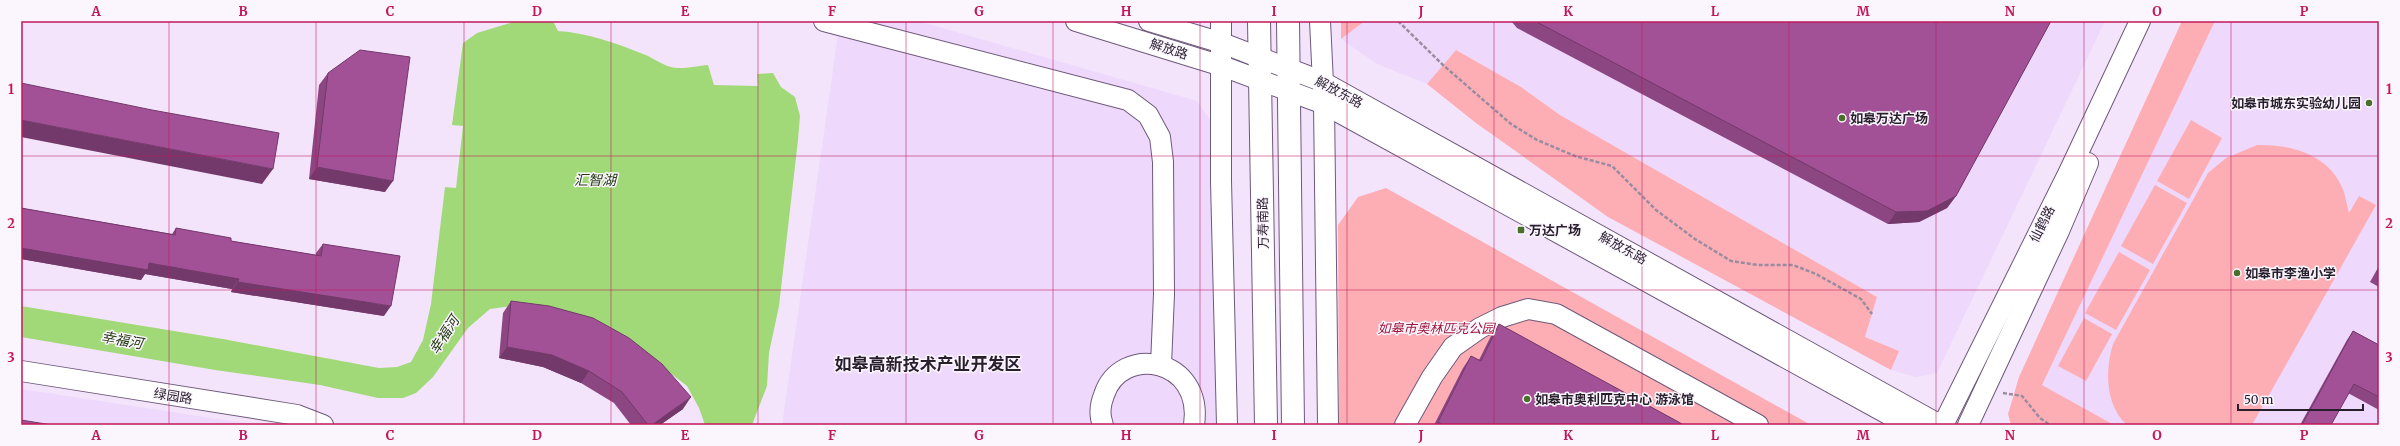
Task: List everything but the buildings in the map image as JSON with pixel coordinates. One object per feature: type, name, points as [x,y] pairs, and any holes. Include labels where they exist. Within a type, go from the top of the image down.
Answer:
[{"type":"main road","name":"万寿南路","points":[[1259,21],[1266,425]]},
{"type":"main road","name":"万寿南路","points":[[1288,21],[1293,425]]},
{"type":"street","points":[[824,21],[1128,100],[1148,115],[1160,137],[1163,162],[1164,294],[1161,365]]},
{"type":"street","name":"解放路","points":[[1076,21],[1222,66],[1260,81]]},
{"type":"street","name":"解放路","points":[[1149,21],[1259,56]]},
{"type":"street","points":[[1103,425],[1101,404],[1106,388],[1116,376],[1130,367],[1146,363],[1161,365],[1175,371],[1186,382],[1194,395],[1196,418],[1226,418],[1221,181],[1221,21]]},
{"type":"street","points":[[1320,21],[1321,81],[1324,104],[1328,425]]},
{"type":"street","name":"仙鹤路","points":[[1968,425],[2138,23]]},
{"type":"street","name":"仙鹤路","points":[[1942,425],[2068,174],[2138,23]]},
{"type":"street","name":"解放东路","points":[[1259,56],[1321,81],[1942,425]]},
{"type":"street","name":"解放东路","points":[[1260,81],[1324,104],[1908,425]]},
{"type":"street","points":[[1405,425],[1432,377],[1453,347],[1480,328],[1502,317],[1528,310],[1556,314],[1758,425]]},
{"type":"street","name":"绿园路","points":[[21,371],[297,415],[323,425]]},
{"type":"path","points":[[1398,21],[1443,65],[1510,124],[1537,140],[1575,156],[1612,166],[1656,210],[1695,239],[1731,261],[1758,265],[1793,265],[1816,274],[1860,299],[1872,314]]},
{"type":"path","points":[[1984,390],[2022,396],[2040,418],[2050,425]]},
{"type":"shaded area","points":[[840,21],[918,21],[1197,101],[1212,123],[1216,425],[782,425]]},
{"type":"shaded area","points":[[1365,21],[2105,21],[1937,373],[1916,377],[1891,370],[1899,351],[1865,337],[1877,297],[1560,115],[1521,87],[1456,50],[1427,84],[1377,64],[1341,39]]},
{"type":"shaded area","name":"如皋市李渔小学","points":[[2215,21],[2379,21],[2379,425],[2114,425],[2042,385]]},
{"type":"shaded area","points":[[21,389],[257,425],[21,425]]},
{"type":"green space","points":[[1341,21],[1365,21],[1341,39]]},
{"type":"green space","points":[[2182,21],[2215,21],[2042,385],[2114,425],[2011,425],[2008,414],[2019,377]]},
{"type":"green space","points":[[1456,50],[1521,87],[1560,115],[1877,297],[1865,337],[1899,351],[1891,370],[1608,217],[1476,123],[1427,84]]},
{"type":"green space","points":[[2191,120],[2222,138],[2189,199],[2157,181]]},
{"type":"green space","points":[[2257,145],[2270,145],[2296,150],[2309,154],[2320,161],[2330,169],[2338,179],[2344,192],[2349,213],[2359,196],[2376,205],[2252,425],[2127,425],[2114,408],[2109,387],[2108,376],[2110,354],[2113,344],[2208,173],[2226,158]]},
{"type":"green space","points":[[2155,185],[2187,203],[2153,264],[2121,246]]},
{"type":"green space","name":"如皋市奥林匹克公园","points":[[1386,188],[1811,425],[1339,425],[1338,225],[1358,197]]},
{"type":"green space","points":[[2119,252],[2150,270],[2116,330],[2085,313]]},
{"type":"green space","points":[[2084,318],[2112,334],[2086,381],[2058,366]]},
{"type":"water","name":"汇智湖","points":[[517,21],[553,21],[558,31],[591,36],[612,42],[646,55],[664,65],[675,68],[708,65],[714,85],[758,86],[757,74],[773,73],[781,87],[795,97],[800,116],[779,306],[769,353],[767,386],[752,425],[705,425],[699,408],[687,386],[665,369],[518,305],[490,309],[468,328],[433,377],[416,393],[403,398],[378,398],[320,385],[215,370],[21,337],[21,306],[223,339],[379,368],[397,367],[411,362],[423,340],[431,304],[445,187],[456,188],[463,126],[452,125],[463,43],[477,33]]},
{"type":"place","name":"如皋市城东实验幼儿园","points":[[2369,103]]},
{"type":"place","name":"如皋万达广场","points":[[1842,118]]},
{"type":"place","name":"万达广场","points":[[1521,230]]},
{"type":"place","name":"如皋市李渔小学","points":[[2237,273]]},
{"type":"place","name":"如皋市奥利匹克中心 游泳馆","points":[[1527,399]]},
{"type":"district","name":"如皋高新技术产业开发区","points":[[928,364]]},
{"type":"water label","name":"幸福河","points":[[444,335]]},
{"type":"water label","name":"幸福河","points":[[122,340]]}]
